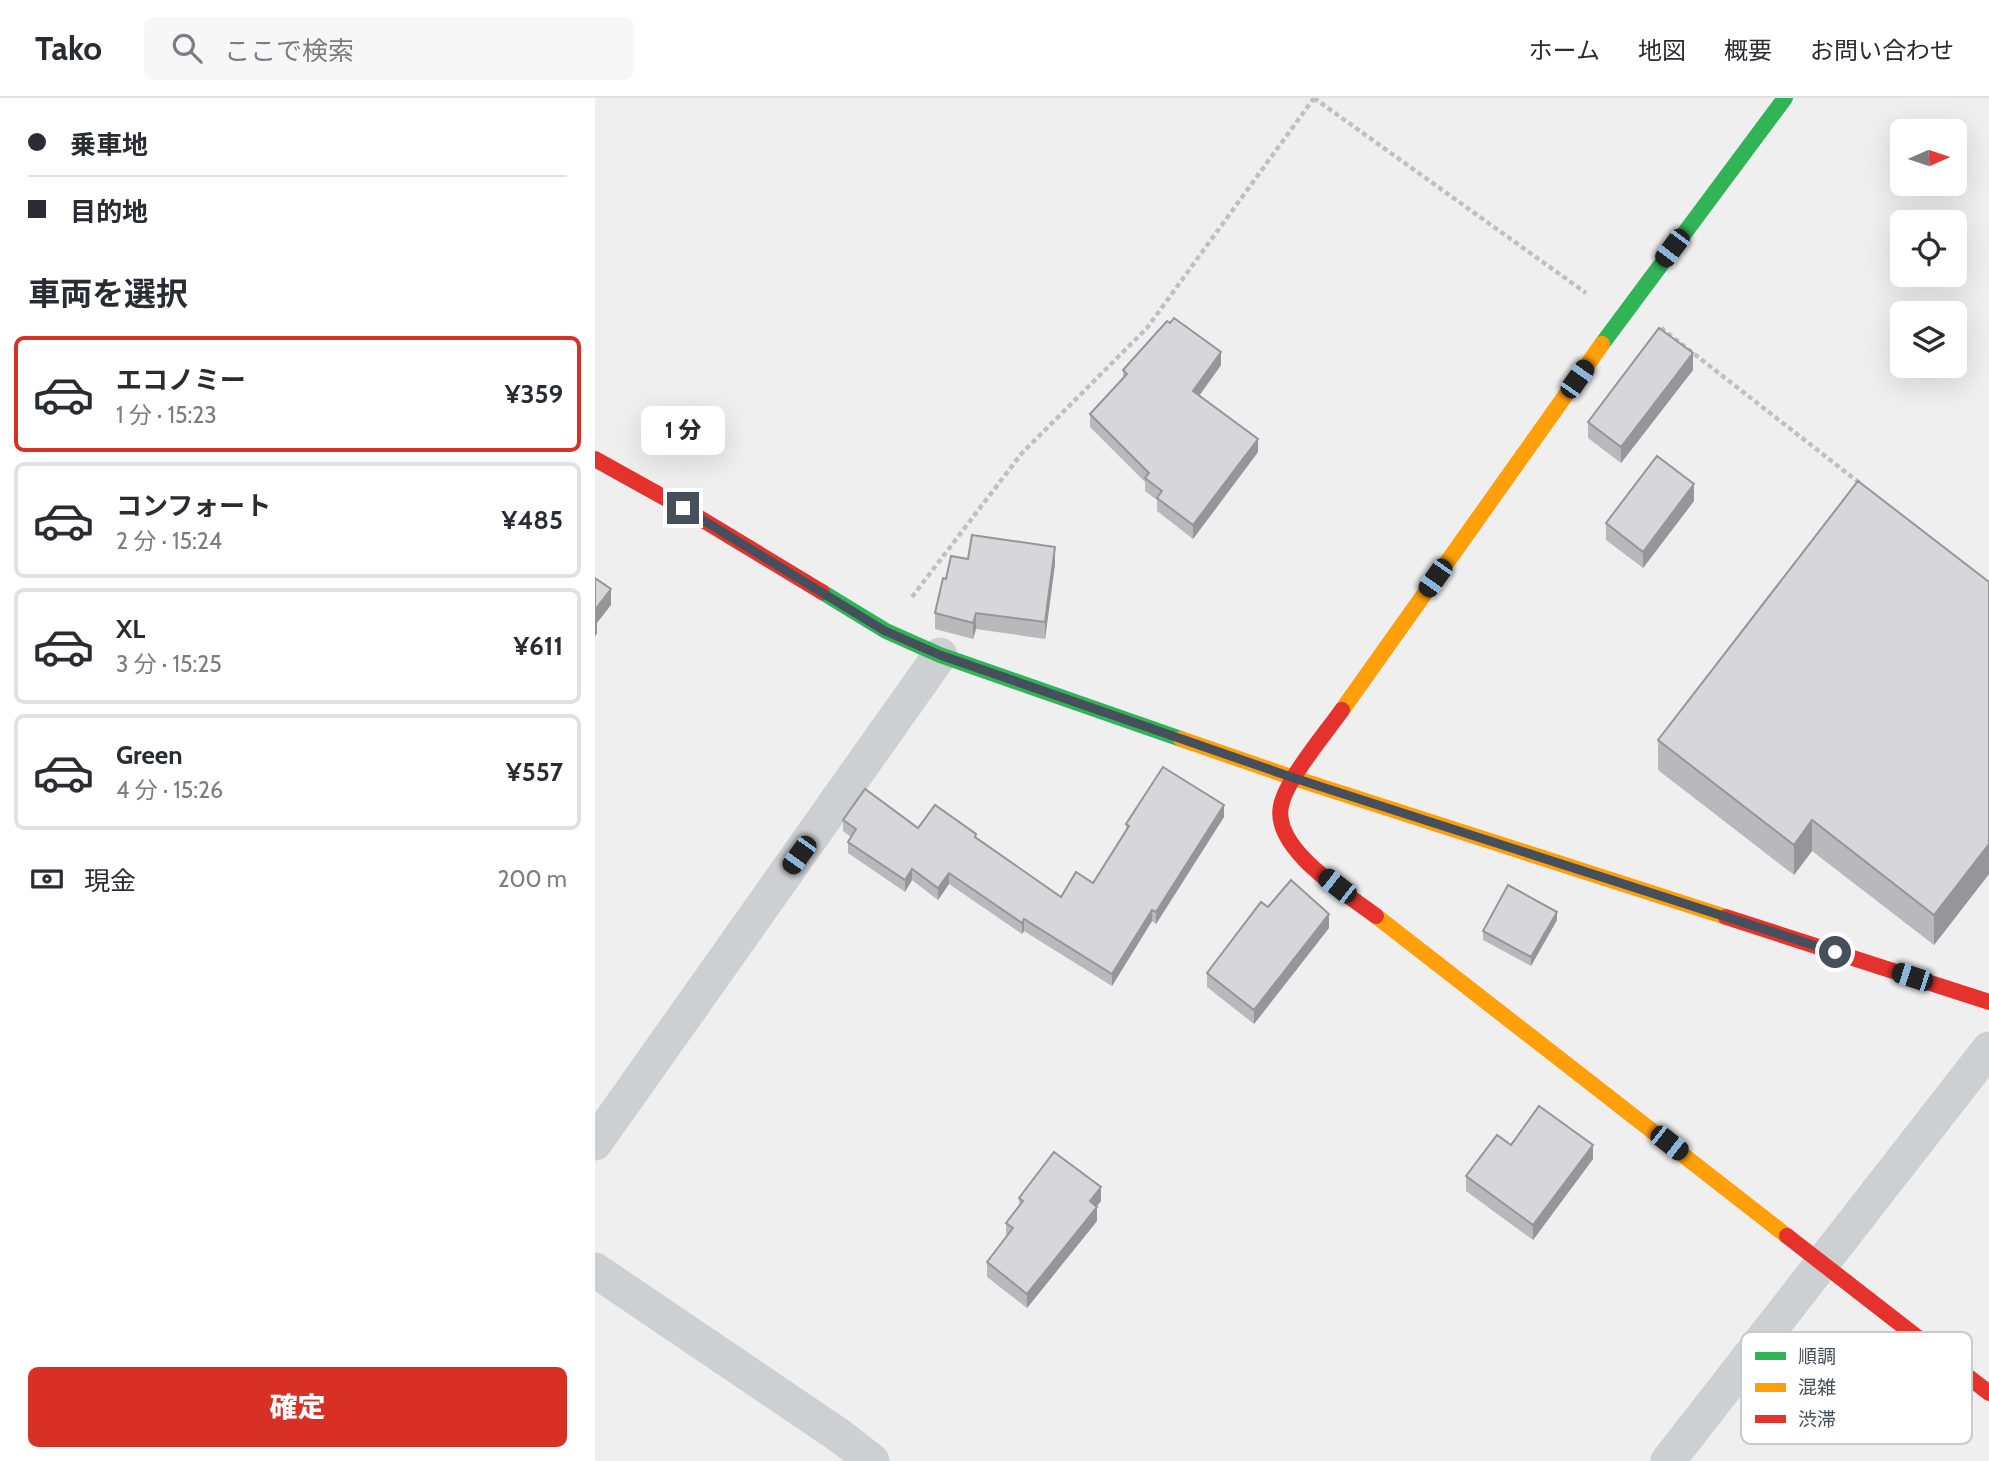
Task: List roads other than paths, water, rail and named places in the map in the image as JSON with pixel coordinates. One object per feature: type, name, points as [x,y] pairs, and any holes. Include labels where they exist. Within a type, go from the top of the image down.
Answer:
[{"type":"street","points":[[1785,98],[1624,312],[1294,778],[1280,807],[1282,832],[1315,869],[1912,1332]]},
{"type":"street","points":[[595,459],[683,508],[885,631],[940,655],[1294,778],[1989,1002]]},
{"type":"street","points":[[595,1143],[940,655]]},
{"type":"street","points":[[1770,1332],[1989,1049]]},
{"type":"street","points":[[595,1270],[840,1436],[872,1461]]},
{"type":"street","points":[[1668,1461],[1741,1368]]},
{"type":"street","points":[[1972,1380],[1989,1393]]}]
